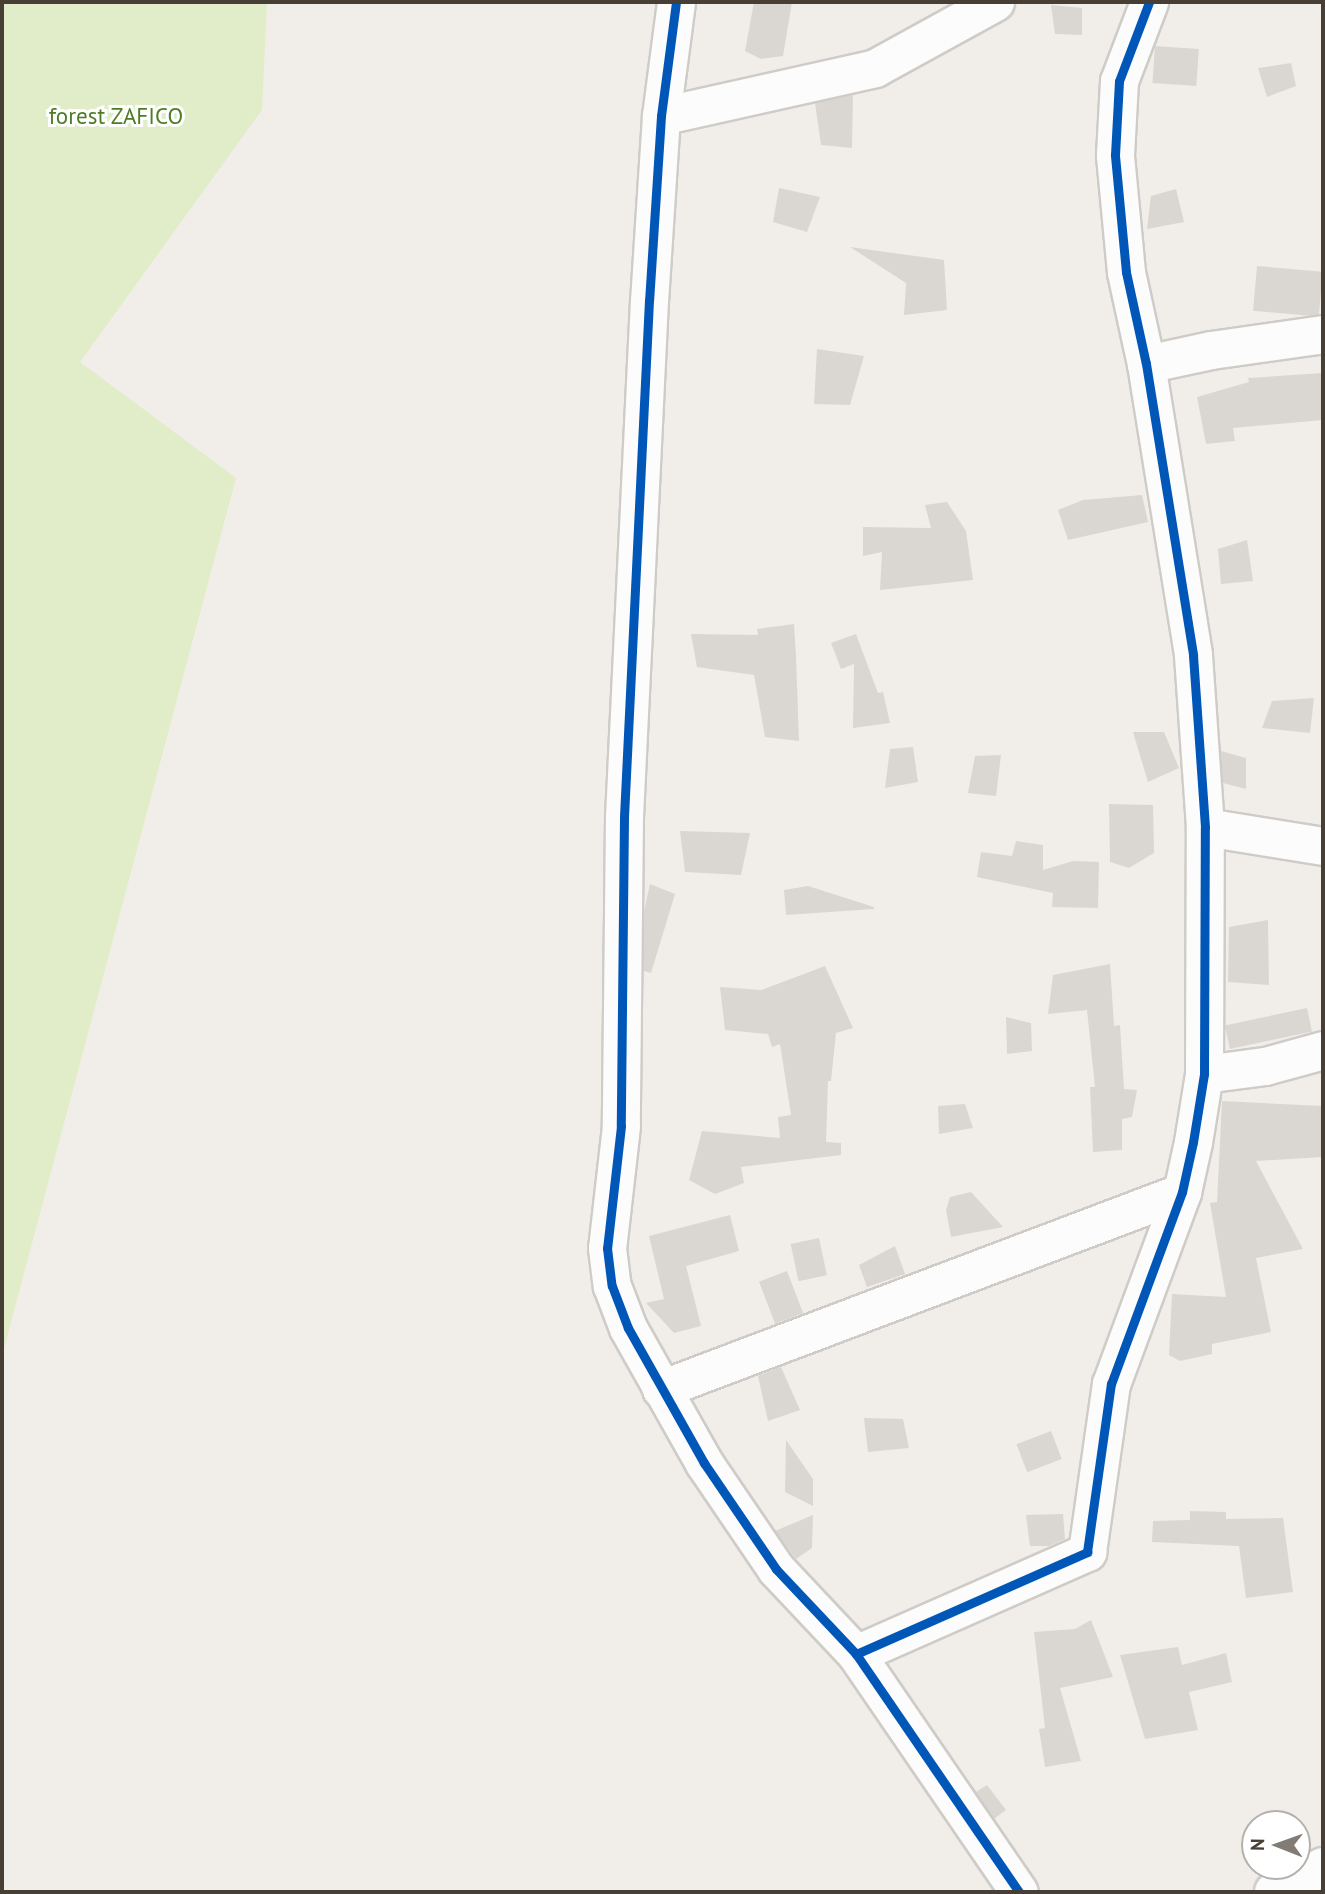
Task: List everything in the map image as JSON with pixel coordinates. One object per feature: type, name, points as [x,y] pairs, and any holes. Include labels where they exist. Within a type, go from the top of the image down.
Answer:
[{"type":"street","points":[[676,2],[661,117],[624,817],[621,1126],[607,1248],[612,1286],[628,1328],[704,1463],[776,1569],[856,1654],[1019,1892]]},
{"type":"street","points":[[661,117],[875,68],[995,2]]},
{"type":"street","points":[[856,1654],[1087,1552],[1111,1384],[1182,1192],[1204,1073],[1205,827],[1193,654],[1146,365],[1126,272],[1115,155],[1119,80],[1149,2]]},
{"type":"street","points":[[1146,365],[1211,350],[1323,334]]},
{"type":"street","points":[[1205,827],[1323,846]]},
{"type":"street","points":[[1204,1073],[1265,1066],[1323,1050]]},
{"type":"street","points":[[661,1389],[1182,1192]]},
{"type":"street","points":[[1274,1892],[1323,1867]]},
{"type":"green space","name":"forest ZAFICO","points":[[2,2],[267,2],[262,110],[80,362],[236,478],[2,1356]]},
{"type":"building","points":[[754,2],[792,2],[783,56],[761,59],[745,51]]},
{"type":"building","points":[[1051,5],[1082,8],[1082,35],[1055,34]]},
{"type":"building","points":[[1155,46],[1199,49],[1196,86],[1152,83]]},
{"type":"building","points":[[1291,63],[1296,86],[1267,97],[1258,68]]},
{"type":"building","points":[[853,95],[852,148],[821,145],[815,103]]},
{"type":"building","points":[[779,188],[820,197],[807,232],[773,222]]},
{"type":"building","points":[[1176,189],[1184,222],[1147,229],[1151,196]]},
{"type":"building","points":[[850,247],[944,260],[947,310],[904,315],[906,283]]},
{"type":"building","points":[[1257,266],[1323,272],[1319,317],[1253,311]]},
{"type":"building","points":[[817,349],[864,356],[850,405],[814,404]]},
{"type":"building","points":[[1323,373],[1323,420],[1233,428],[1235,441],[1206,444],[1197,397],[1249,382],[1248,378]]},
{"type":"building","points":[[1142,495],[1148,522],[1068,540],[1058,510],[1083,500]]},
{"type":"building","points":[[947,502],[966,531],[973,580],[880,590],[882,552],[863,556],[863,527],[931,528],[925,505]]},
{"type":"building","points":[[1247,540],[1253,581],[1221,584],[1218,549]]},
{"type":"building","points":[[794,624],[799,741],[765,737],[754,675],[697,667],[691,634],[758,635],[757,629]]},
{"type":"building","points":[[856,634],[878,693],[883,692],[890,723],[853,728],[854,664],[841,669],[831,643]]},
{"type":"building","points":[[1314,698],[1310,733],[1262,728],[1272,701]]},
{"type":"building","points":[[1133,732],[1164,732],[1179,768],[1148,782]]},
{"type":"building","points":[[913,747],[918,782],[885,788],[890,749]]},
{"type":"building","points":[[1221,751],[1246,758],[1246,789],[1223,783]]},
{"type":"building","points":[[1001,755],[996,796],[968,793],[975,756]]},
{"type":"building","points":[[1109,804],[1153,805],[1154,853],[1129,868],[1110,862]]},
{"type":"building","points":[[680,831],[750,833],[741,875],[685,872]]},
{"type":"building","points":[[1016,841],[1043,845],[1043,870],[1073,861],[1099,862],[1098,908],[1052,907],[1053,893],[977,877],[981,852],[1012,856]]},
{"type":"building","points":[[650,884],[675,894],[651,973],[644,971],[644,911]]},
{"type":"building","points":[[808,886],[874,909],[786,915],[784,890]]},
{"type":"building","points":[[1268,920],[1269,985],[1228,982],[1229,927]]},
{"type":"building","points":[[1110,964],[1114,1026],[1120,1025],[1124,1089],[1137,1090],[1132,1117],[1122,1119],[1122,1150],[1093,1152],[1090,1087],[1095,1087],[1087,1010],[1048,1014],[1053,975]]},
{"type":"building","points":[[825,966],[853,1028],[836,1033],[831,1081],[828,1081],[826,1142],[841,1143],[841,1155],[741,1167],[744,1183],[715,1194],[689,1180],[702,1131],[780,1138],[778,1117],[791,1115],[780,1044],[772,1047],[768,1034],[725,1030],[720,987],[761,990]]},
{"type":"building","points":[[1307,1008],[1312,1031],[1230,1049],[1225,1025]]},
{"type":"building","points":[[1006,1017],[1031,1023],[1032,1051],[1007,1054]]},
{"type":"building","points":[[1222,1101],[1323,1106],[1323,1157],[1256,1161],[1303,1249],[1256,1258],[1271,1332],[1212,1344],[1212,1354],[1180,1361],[1169,1355],[1172,1294],[1226,1297],[1210,1203],[1217,1202]]},
{"type":"building","points":[[965,1104],[973,1128],[939,1134],[938,1106]]},
{"type":"building","points":[[971,1192],[1003,1227],[951,1237],[946,1210],[950,1197]]},
{"type":"building","points":[[730,1215],[739,1251],[686,1266],[701,1326],[674,1333],[646,1303],[664,1299],[649,1236]]},
{"type":"building","points":[[819,1238],[827,1275],[799,1281],[791,1244]]},
{"type":"building","points":[[895,1246],[905,1274],[867,1287],[859,1265]]},
{"type":"building","points":[[787,1271],[803,1313],[775,1324],[759,1282]]},
{"type":"building","points":[[781,1367],[800,1410],[768,1421],[758,1376]]},
{"type":"building","points":[[864,1418],[903,1419],[909,1448],[868,1452]]},
{"type":"building","points":[[1051,1431],[1062,1459],[1027,1472],[1016,1444]]},
{"type":"building","points":[[786,1440],[813,1479],[813,1506],[785,1492]]},
{"type":"building","points":[[1190,1511],[1226,1512],[1226,1519],[1283,1518],[1293,1592],[1246,1598],[1239,1546],[1152,1542],[1153,1521],[1190,1520]]},
{"type":"building","points":[[1063,1514],[1065,1539],[1049,1546],[1030,1546],[1026,1515]]},
{"type":"building","points":[[813,1515],[812,1548],[796,1559],[775,1531]]},
{"type":"building","points":[[1091,1620],[1113,1677],[1060,1688],[1081,1761],[1045,1767],[1039,1729],[1045,1728],[1034,1632],[1075,1629]]},
{"type":"building","points":[[1178,1647],[1182,1665],[1226,1653],[1232,1682],[1189,1692],[1198,1730],[1145,1739],[1120,1655]]},
{"type":"building","points":[[987,1785],[1006,1810],[994,1819],[976,1792]]},
{"type":"cycle path","points":[[676,2],[661,116],[649,300],[624,817],[621,1126],[607,1248],[612,1286],[628,1328],[704,1463],[776,1569],[856,1654],[1019,1892]]},
{"type":"cycle path","points":[[856,1654],[1087,1552],[1111,1384],[1182,1192],[1193,1142],[1204,1074],[1205,827],[1193,654],[1146,364],[1126,272],[1115,155],[1119,81],[1149,2]]}]
